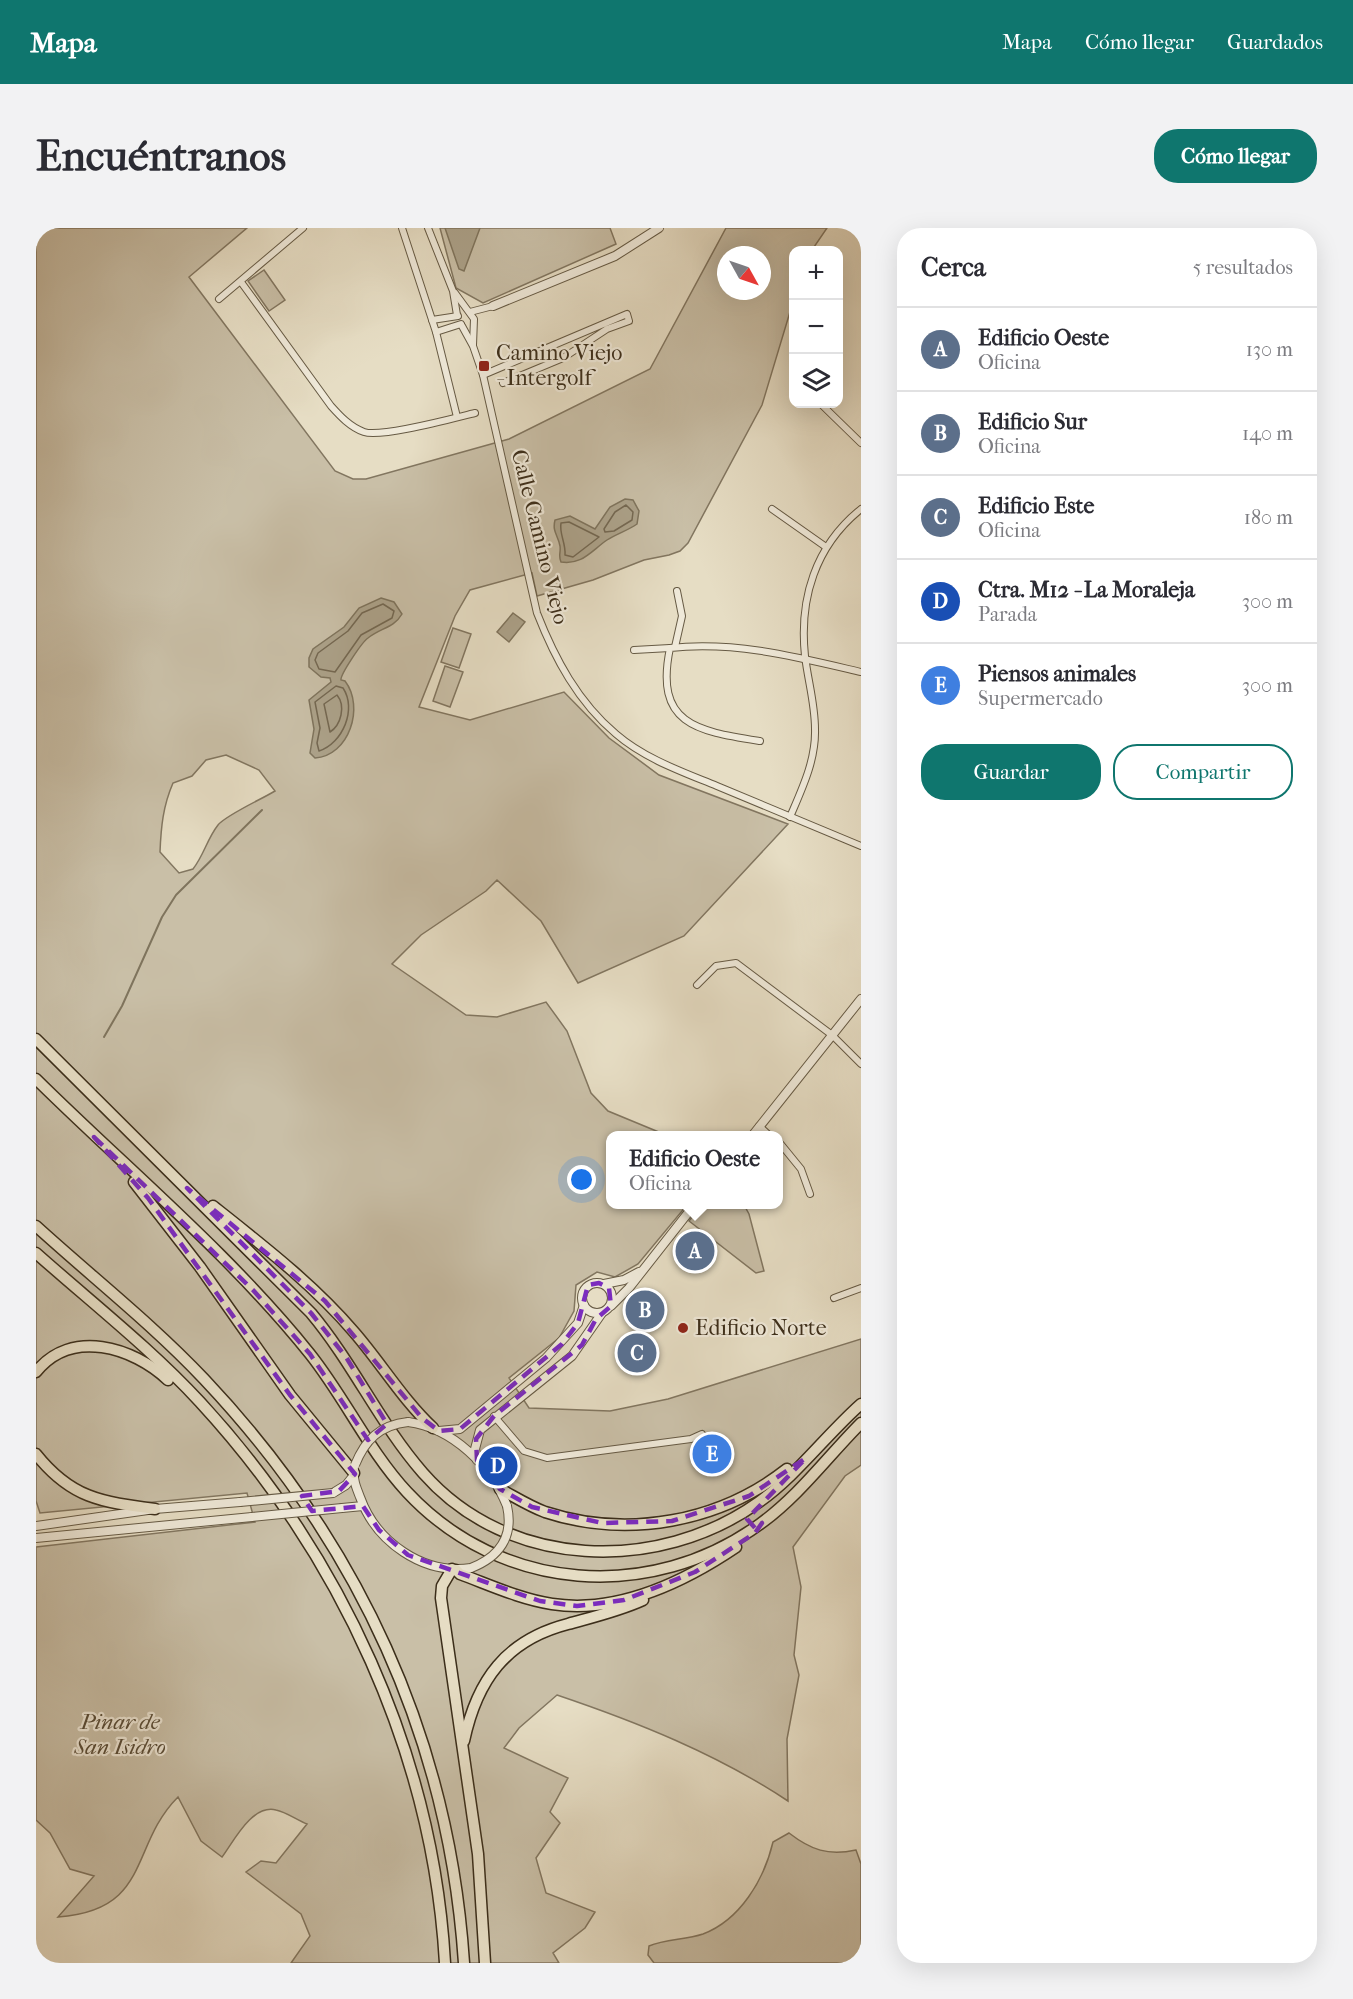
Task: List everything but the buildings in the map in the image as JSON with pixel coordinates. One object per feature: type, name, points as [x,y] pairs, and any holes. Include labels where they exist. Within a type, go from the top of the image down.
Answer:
[{"type":"highway","points":[[36,1039],[285,1286],[331,1337],[393,1434],[424,1474],[460,1506],[498,1528],[544,1544],[587,1552],[659,1548],[702,1534],[735,1518],[771,1493],[861,1404]]},
{"type":"highway","points":[[36,1079],[253,1290],[310,1354],[374,1450],[408,1493],[439,1521],[479,1547],[538,1569],[586,1577],[641,1574],[696,1560],[728,1545],[762,1523],[782,1506],[861,1423]]},
{"type":"highway","points":[[94,1137],[148,1198],[281,1382],[354,1471]]},
{"type":"highway","points":[[187,1188],[289,1266],[325,1300],[353,1330],[408,1401],[436,1430]]},
{"type":"highway","points":[[36,1226],[203,1378],[278,1465],[307,1503],[339,1554],[387,1647],[427,1755],[449,1846],[464,1963]]},
{"type":"highway","points":[[36,1253],[179,1381],[241,1449],[286,1506],[353,1621],[387,1697],[406,1750],[423,1814],[434,1872],[445,1963]]},
{"type":"highway","points":[[36,1372],[56,1354],[77,1347],[98,1346],[129,1354],[163,1375],[182,1392],[286,1506]]},
{"type":"highway","points":[[36,1454],[60,1481],[79,1493],[105,1502],[155,1509]]},
{"type":"highway","points":[[500,1489],[532,1507],[562,1517],[616,1525],[651,1524],[692,1517],[732,1503],[761,1488],[806,1458]]},
{"type":"highway","points":[[463,1747],[471,1711],[481,1689],[492,1672],[513,1650],[548,1630],[635,1604],[695,1572],[755,1533],[762,1523]]},
{"type":"highway","points":[[485,1963],[480,1873],[441,1598],[442,1586],[454,1570],[527,1598],[577,1606],[624,1600],[695,1572]]},
{"type":"street","points":[[219,299],[303,228]]},
{"type":"street","points":[[402,228],[436,332],[458,417]]},
{"type":"street","points":[[428,228],[453,291],[458,315]]},
{"type":"street","points":[[432,320],[493,306],[615,256],[659,228]]},
{"type":"street","points":[[241,282],[331,406],[346,422],[365,433],[384,432],[475,413]]},
{"type":"street","points":[[453,291],[469,310],[474,320]]},
{"type":"street","points":[[436,332],[461,325],[469,327],[474,320],[493,306]]},
{"type":"street","points":[[483,375],[627,314],[628,321],[607,329],[580,349],[503,383]]},
{"type":"street","name":"Calle Camino Viejo","points":[[458,315],[473,346],[483,375],[537,614],[549,645],[566,676],[590,707],[617,735],[654,759],[861,846]]},
{"type":"street","name":"Calle Camino Viejo","points":[[473,346],[474,320]]},
{"type":"street","points":[[825,408],[861,443]]},
{"type":"street","points":[[772,509],[826,547]]},
{"type":"street","points":[[790,817],[808,771],[816,731],[803,633],[810,580],[826,547],[861,509]]},
{"type":"street","points":[[677,591],[682,616],[665,686],[671,704],[692,724],[709,733],[760,741]]},
{"type":"street","points":[[634,650],[735,646],[861,672]]},
{"type":"street","points":[[697,985],[716,966],[736,963],[832,1035],[861,1064]]},
{"type":"street","points":[[756,1131],[861,999]]},
{"type":"street","points":[[759,1126],[764,1131]]},
{"type":"street","points":[[783,1147],[801,1169],[810,1194]]},
{"type":"street","points":[[477,1460],[476,1439],[480,1430],[494,1416],[572,1356],[602,1313],[611,1306],[691,1209]]},
{"type":"street","points":[[36,1526],[155,1509],[333,1493],[346,1485],[365,1445],[381,1429],[395,1423],[408,1422],[436,1430],[460,1429],[546,1358],[578,1323],[584,1305],[582,1295],[588,1286],[624,1280],[640,1272]]},
{"type":"street","points":[[604,1284],[612,1294],[611,1306]]},
{"type":"street","points":[[834,1298],[861,1288]]},
{"type":"street","points":[[584,1305],[591,1312],[602,1313]]},
{"type":"street","points":[[494,1416],[525,1451],[547,1458],[691,1439],[702,1434]]},
{"type":"street","points":[[354,1471],[363,1506],[379,1530],[408,1555],[432,1566],[454,1570],[471,1568],[494,1556],[506,1539],[510,1524],[507,1506],[500,1489],[477,1460],[436,1430]]},
{"type":"street","points":[[36,1538],[363,1506]]},
{"type":"highlighted area","points":[[94,1137],[253,1290],[310,1354],[368,1440],[387,1424],[346,1357],[311,1313],[187,1188],[325,1301],[422,1418],[439,1431],[460,1429],[562,1344],[578,1323],[588,1285],[599,1283],[609,1288],[611,1306],[596,1319],[582,1345],[494,1416],[476,1439],[477,1460],[500,1489],[532,1507],[602,1523],[672,1521],[749,1496],[806,1458],[747,1519],[755,1528],[762,1523],[755,1533],[695,1572],[624,1600],[577,1606],[540,1601],[408,1555],[379,1530],[363,1506],[312,1511],[302,1496],[339,1491],[355,1474],[290,1395],[148,1198]]},
{"type":"green space","name":"Pinar de San Isidro","points":[[36,228],[247,228],[189,277],[335,471],[353,479],[366,479],[509,439],[650,369],[726,228],[827,228],[815,246],[789,246],[789,315],[762,405],[688,543],[680,551],[669,555],[644,560],[593,580],[537,596],[532,573],[470,590],[455,616],[419,707],[470,720],[564,692],[609,738],[659,775],[788,824],[684,936],[578,983],[541,921],[497,880],[486,891],[421,935],[392,964],[466,1015],[497,1017],[546,1002],[567,1031],[591,1093],[608,1111],[656,1131],[606,1131],[606,1209],[684,1209],[638,1264],[615,1277],[597,1272],[576,1285],[574,1311],[559,1338],[509,1378],[529,1408],[610,1411],[668,1399],[861,1339],[861,1465],[845,1476],[793,1547],[801,1587],[794,1655],[799,1675],[787,1739],[788,1801],[733,1768],[676,1740],[557,1695],[519,1728],[504,1748],[568,1778],[550,1812],[560,1823],[536,1858],[546,1893],[595,1912],[585,1928],[553,1953],[559,1963],[291,1963],[310,1936],[301,1914],[246,1872],[261,1861],[276,1863],[307,1824],[276,1810],[259,1813],[244,1825],[222,1857],[201,1841],[178,1797],[163,1816],[135,1873],[124,1889],[110,1902],[88,1912],[58,1917],[94,1876],[70,1869],[50,1833],[36,1820],[36,1547],[255,1522],[247,1493],[40,1513],[36,1501]],"holes":[[[226,755],[259,770],[275,791],[222,821],[214,830],[193,869],[179,873],[160,852],[163,817],[173,783],[192,776],[206,760]]]},
{"type":"green space","points":[[440,228],[610,228],[616,244],[483,303],[456,288]]},
{"type":"green space","points":[[264,270],[285,300],[269,311],[248,281]]},
{"type":"green space","points":[[453,628],[471,634],[459,668],[441,662]]},
{"type":"green space","points":[[445,666],[463,672],[450,707],[433,701]]},
{"type":"green space","points":[[699,1209],[746,1209],[764,1271],[756,1273],[689,1221]]},
{"type":"green space","points":[[789,1833],[805,1844],[820,1850],[846,1852],[856,1850],[861,1864],[861,1963],[654,1963],[648,1955],[649,1946],[703,1934],[716,1928],[739,1909],[757,1884],[773,1842]]},
{"type":"water","points":[[445,228],[480,228],[464,271],[459,269]]},
{"type":"water","points":[[625,499],[633,500],[639,511],[637,524],[607,540],[580,560],[561,562],[560,546],[554,528],[555,520],[570,516],[595,529],[610,507]]},
{"type":"water","points":[[381,598],[394,602],[402,614],[391,625],[365,641],[348,666],[341,680],[345,681],[351,692],[354,704],[350,728],[345,740],[337,749],[315,758],[310,753],[314,729],[309,700],[331,682],[330,678],[321,677],[309,667],[309,658],[313,649],[344,627],[359,608]]},
{"type":"water","points":[[513,613],[525,622],[509,642],[497,632]]},
{"type":"waterway","points":[[104,1037],[122,1006],[162,917],[176,895],[262,810]]},
{"type":"place","name":"Camino Viejo - Intergolf","points":[[484,366]]},
{"type":"place","name":"Edificio Oeste","points":[[695,1251]]},
{"type":"place","name":"Edificio Sur","points":[[645,1310]]},
{"type":"place","name":"Edificio Norte","points":[[683,1328]]},
{"type":"place","name":"Edificio Este","points":[[637,1353]]},
{"type":"place","name":"Piensos animales","points":[[712,1454]]},
{"type":"place","name":"Ctra. M12 - La Moraleja","points":[[498,1466]]}]
